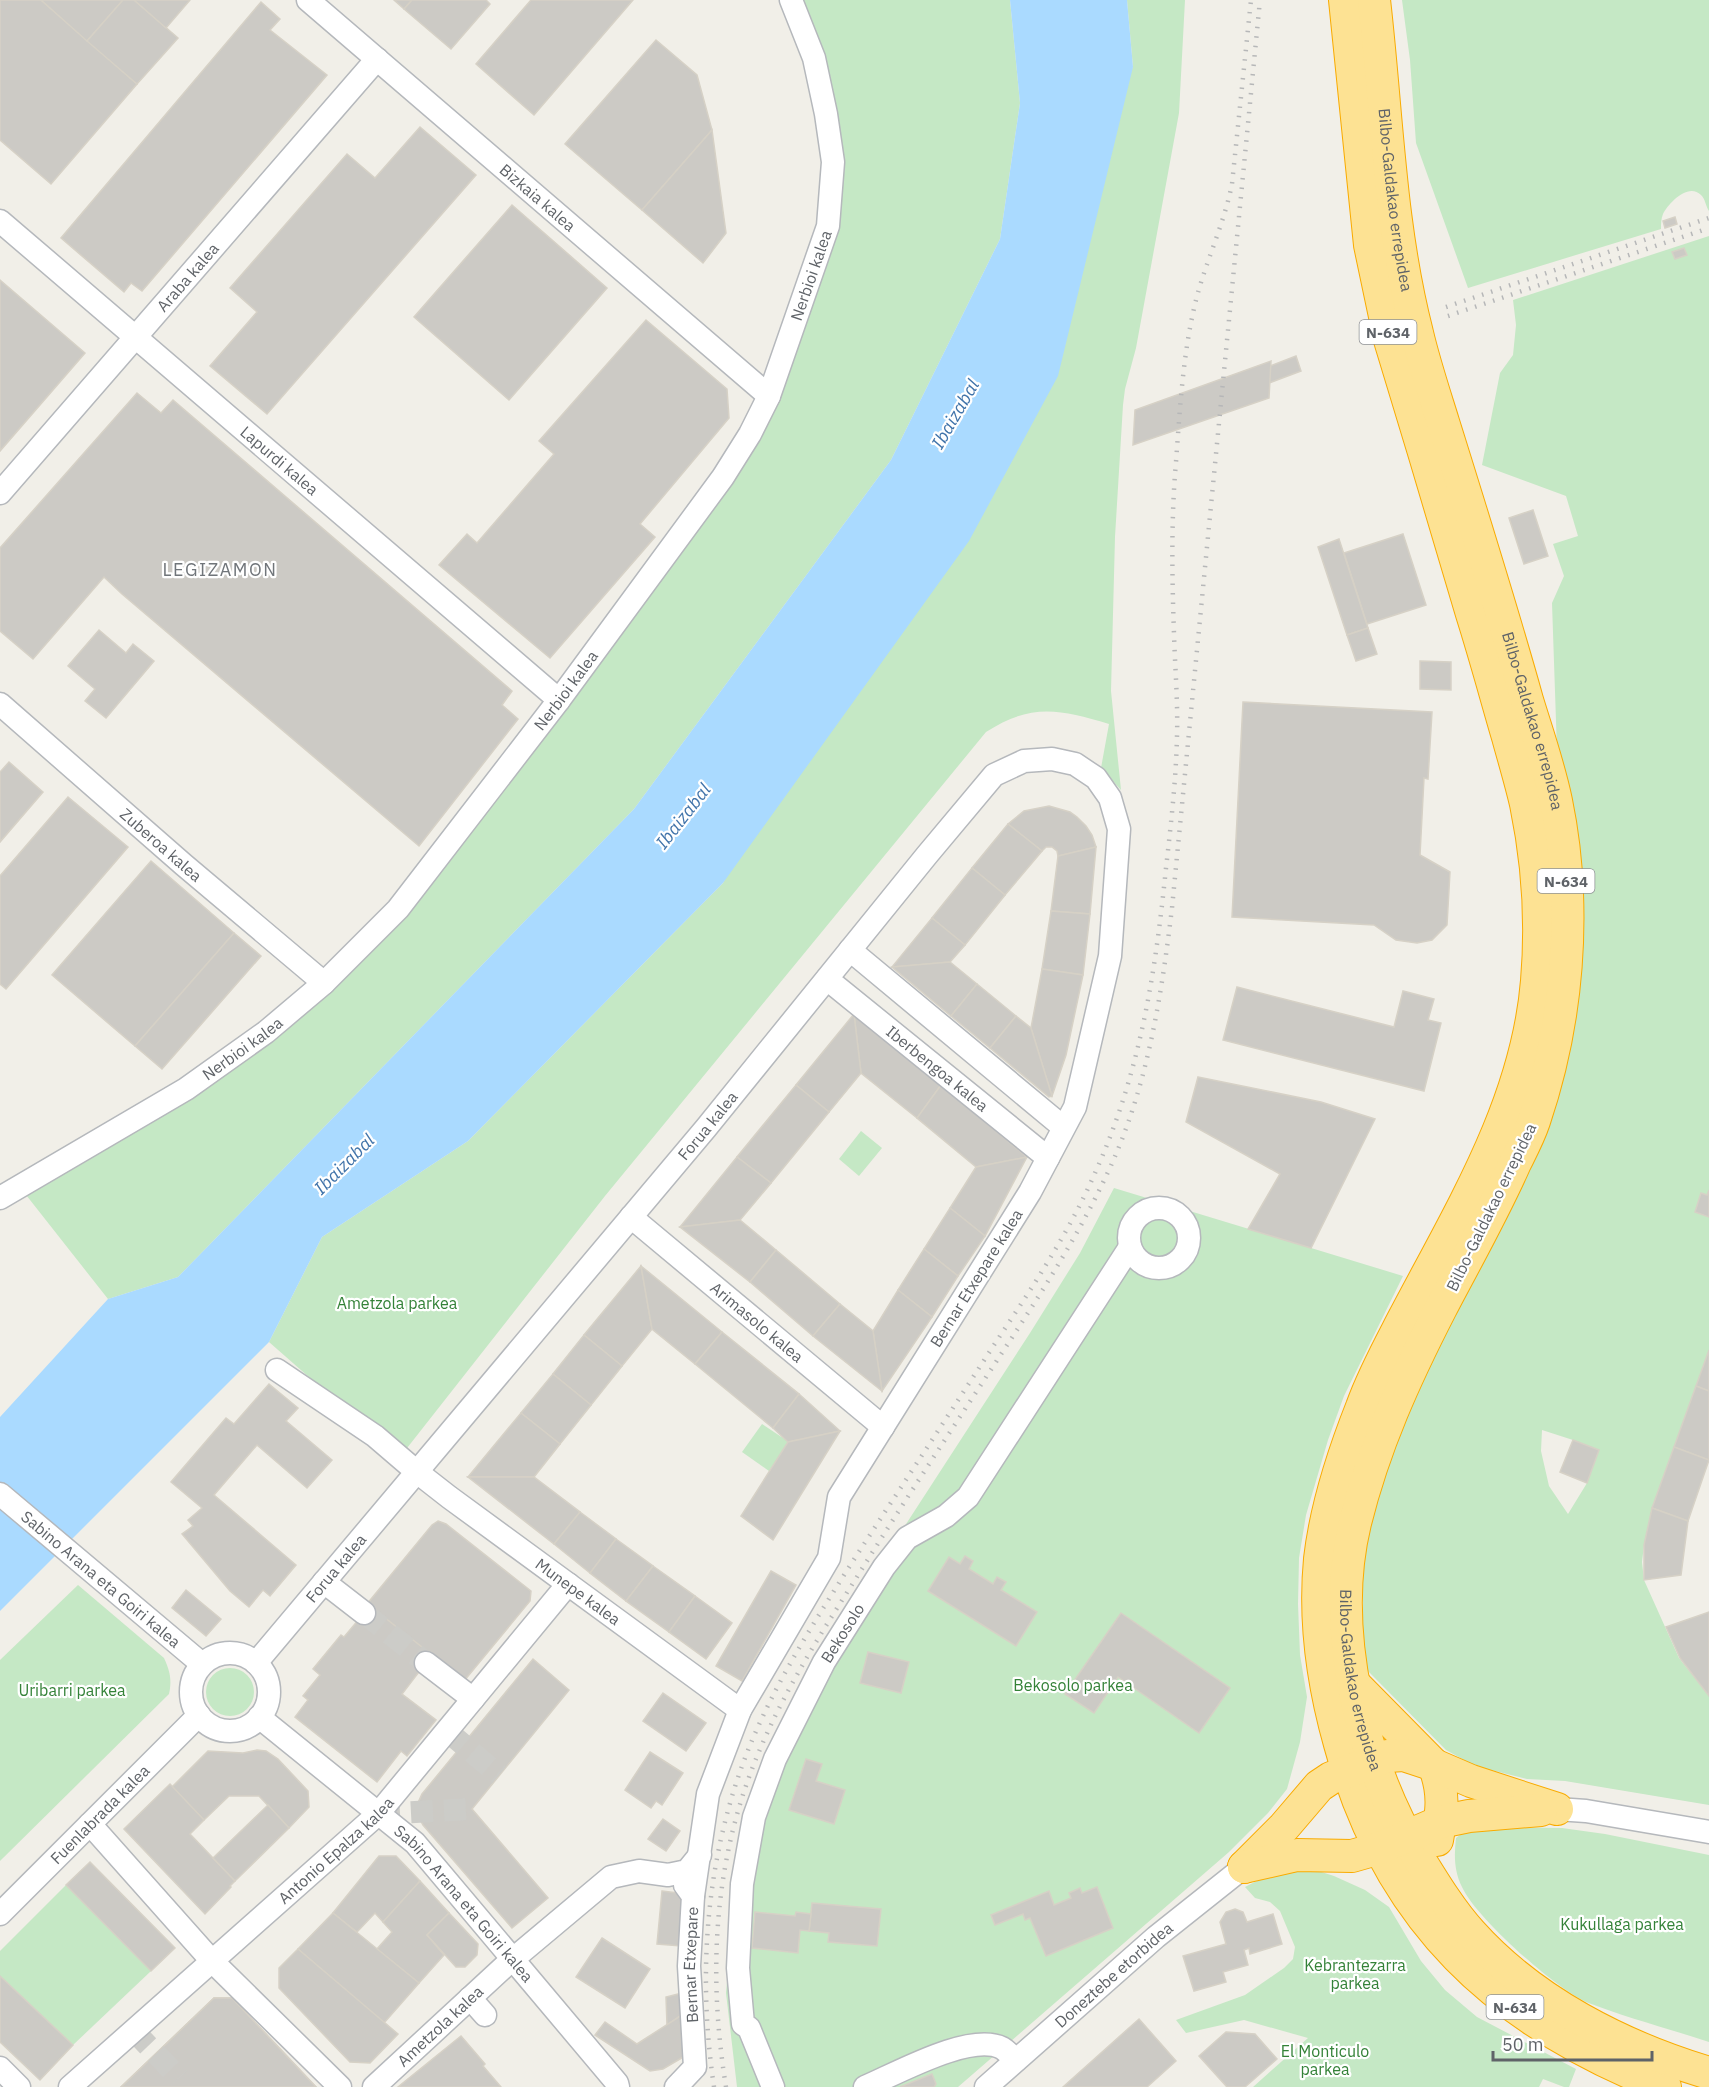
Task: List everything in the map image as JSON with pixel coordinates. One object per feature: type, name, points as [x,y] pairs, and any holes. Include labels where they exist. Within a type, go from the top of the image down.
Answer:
[{"type":"highway","points":[[1323,0],[1344,150],[1364,196]]},
{"type":"highway","name":"Bilbo-Galdakao errepidea","points":[[1345,0],[1364,196],[1371,245],[1390,340],[1525,800],[1538,893],[1537,982],[1524,1056],[1506,1116],[1455,1222],[1372,1382],[1348,1446],[1326,1520],[1320,1560],[1321,1653],[1341,1690],[1360,1766],[1393,1843],[1399,1885],[1424,1921],[1452,1952],[1498,1994],[1560,2038],[1628,2073],[1665,2087]]},
{"type":"highway","name":"Bilbo-Galdakao errepidea","points":[[1341,1690],[1349,1651],[1347,1604],[1354,1526],[1389,1414],[1421,1347],[1504,1189],[1533,1126],[1552,1063],[1566,984],[1568,891],[1556,799],[1482,545],[1420,344],[1406,287],[1391,193],[1385,101],[1374,0]]},
{"type":"highway","points":[[1399,1885],[1325,1855],[1312,1841],[1306,1829],[1307,1801],[1341,1690],[1434,1765],[1443,1795],[1436,1842],[1436,1864],[1447,1902]]},
{"type":"highway","points":[[1244,1867],[1320,1786],[1331,1778],[1388,1756],[1404,1755],[1471,1781],[1557,1809]]},
{"type":"highway","points":[[1244,1867],[1298,1855],[1352,1856],[1393,1843],[1440,1822],[1469,1816],[1557,1809]]},
{"type":"highway","name":"Bilbo-Galdakao errepidea","points":[[1393,1843],[1447,1902],[1471,1934],[1510,1970],[1574,2014],[1608,2034],[1638,2048],[1709,2073]]},
{"type":"street","name":"Bizkaia kalea","points":[[308,0],[769,396]]},
{"type":"street","name":"Nerbioi kalea","points":[[0,1198],[186,1089],[266,1032],[324,983],[398,909],[559,700],[723,477],[750,434],[769,396],[828,226],[833,162],[826,114],[814,58],[791,0]]},
{"type":"street","name":"Araba kalea","points":[[0,494],[377,59]]},
{"type":"street","name":"Lapurdi kalea","points":[[0,221],[559,700]]},
{"type":"street","name":"Zuberoa kalea","points":[[0,704],[183,865],[324,983]]},
{"type":"street","name":"Bernar Etxepare kalea","points":[[693,1896],[708,1794],[740,1710],[828,1558],[839,1497],[1030,1192],[1075,1107],[1110,956],[1119,829],[1110,798],[1096,778],[1075,764],[1052,759],[1024,761],[994,775]]},
{"type":"street","name":"Forua kalea","points":[[256,1663],[630,1217],[994,775]]},
{"type":"street","points":[[850,950],[1063,1127]]},
{"type":"street","name":"Iberbengoa kalea","points":[[827,978],[1048,1158]]},
{"type":"street","name":"Arimasolo kalea","points":[[630,1217],[883,1427]]},
{"type":"street","name":"Bekosolo","points":[[773,2087],[748,2028],[743,2024],[738,1968],[744,1872],[754,1817],[776,1759],[824,1662],[884,1567],[907,1538],[946,1516],[968,1497],[1130,1247]]},
{"type":"street","points":[[277,1370],[375,1436],[417,1472]]},
{"type":"street","name":"Munepe kalea","points":[[417,1472],[740,1710]]},
{"type":"street","name":"Sabino Arana eta Goiri kalea","points":[[0,1494],[202,1664]]},
{"type":"street","points":[[324,1582],[364,1613]]},
{"type":"street","name":"Antonio Epalza kalea","points":[[70,2087],[378,1814],[568,1584]]},
{"type":"street","points":[[223,1653],[246,1656],[256,1663],[264,1672],[268,1683],[267,1701],[259,1717],[249,1726],[235,1730],[221,1730],[209,1725],[192,1703],[191,1689],[194,1676],[202,1664],[223,1653]]},
{"type":"street","points":[[426,1663],[473,1699]]},
{"type":"street","name":"Fuenlabrada kalea","points":[[0,1914],[199,1715]]},
{"type":"street","name":"Sabino Arana eta Goiri kalea","points":[[259,1717],[415,1843],[510,1962],[618,2087]]},
{"type":"street","points":[[1557,1809],[1597,1813],[1709,1832]]},
{"type":"street","points":[[90,1824],[211,1960],[340,2087]]},
{"type":"street","points":[[668,1875],[687,1872],[700,1855]]},
{"type":"street","name":"Doneztebe etorbidea","points":[[986,2087],[1156,1937],[1244,1867]]},
{"type":"street","name":"Ametzola kalea","points":[[374,2087],[478,2006],[510,1962],[611,1877],[639,1872],[668,1875]]},
{"type":"street","name":"Bernar Etxepare","points":[[668,1875],[688,1887],[693,1896],[689,1966],[695,2067],[676,2087]]},
{"type":"street","points":[[865,2087],[959,2047],[984,2044],[1002,2048],[1016,2060]]},
{"type":"street","points":[[0,2068],[19,2087]]},
{"type":"green space","points":[[798,0],[1010,0],[1020,103],[1000,239],[891,460],[634,809],[178,1277],[108,1299],[19,1186],[186,1089],[324,983],[559,700],[769,396],[780,367],[833,162]]},
{"type":"green space","name":"Ametzola parkea","points":[[1127,0],[1185,0],[1179,113],[1136,348],[1123,405],[1115,537],[1111,691],[1121,790],[1101,768],[1109,724],[1060,712],[1046,712],[1017,716],[986,732],[605,1196],[400,1457],[269,1342],[322,1237],[468,1141],[723,883],[1133,67]]},
{"type":"green space","points":[[1402,0],[1709,0],[1709,211],[1704,198],[1690,191],[1679,196],[1666,210],[1663,214],[1661,229],[1468,288],[1416,143],[1410,60]]},
{"type":"green space","points":[[1709,236],[1709,1190],[1707,1195],[1701,1193],[1695,1212],[1709,1217],[1709,1350],[1652,1508],[1642,1562],[1644,1580],[1679,1658],[1709,1696],[1709,1805],[1565,1781],[1527,1779],[1475,1766],[1446,1750],[1367,1670],[1363,1649],[1363,1564],[1369,1529],[1389,1459],[1572,1032],[1580,986],[1582,891],[1557,751],[1552,603],[1564,576],[1553,544],[1578,536],[1566,496],[1482,465],[1500,373],[1513,355],[1516,325],[1513,300]],"holes":[[[1542,1430],[1599,1450],[1587,1483],[1568,1514],[1549,1486],[1541,1451]]]},
{"type":"green space","points":[[861,1131],[882,1148],[859,1176],[839,1159]]},
{"type":"green space","name":"Bekosolo parkea","points":[[1114,1188],[1403,1276],[1344,1396],[1328,1440],[1306,1515],[1299,1558],[1298,1604],[1300,1655],[1307,1697],[1300,1742],[1287,1789],[1268,1813],[1229,1852],[958,2087],[737,2087],[726,1993],[740,1836],[836,1632],[1030,1333],[1080,1253]]},
{"type":"green space","points":[[762,1424],[789,1442],[769,1471],[742,1452]]},
{"type":"green space","name":"Uribarri parkea","points":[[78,1585],[164,1658],[170,1676],[169,1694],[0,1861],[0,1660]]},
{"type":"green space","points":[[225,1668],[235,1668],[247,1675],[254,1687],[254,1697],[247,1709],[235,1716],[225,1716],[210,1705],[206,1697],[206,1687],[217,1672]]},
{"type":"green space","name":"Kukullaga parkea","points":[[1469,1828],[1562,1828],[1605,1834],[1709,1855],[1709,2042],[1586,2002],[1537,1968],[1499,1933],[1470,1900],[1459,1881],[1456,1869],[1456,1838]]},
{"type":"green space","name":"Kebrantezarra parkea","points":[[1312,1869],[1365,1890],[1389,1907],[1421,1961],[1445,1990],[1477,2017],[1576,2069],[1569,2087],[1543,2079],[1539,2087],[1253,2087],[1308,2038],[1244,2020],[1186,2033],[1176,2020],[1245,1995],[1293,1959],[1295,1947],[1280,1911],[1270,1902],[1255,1898],[1245,1887],[1277,1874]]},
{"type":"green space","points":[[66,1885],[151,1971],[73,2045],[0,1976],[0,1951]]},
{"type":"water","name":"Ibaizabal","points":[[1010,0],[1127,0],[1133,67],[1058,376],[969,541],[723,883],[468,1141],[322,1237],[269,1342],[0,1611],[0,1417],[108,1299],[178,1277],[634,809],[891,460],[1000,239],[1020,103]]},
{"type":"building","points":[[0,0],[41,0],[137,84],[51,184],[0,140]]},
{"type":"building","points":[[41,0],[123,0],[87,41]]},
{"type":"building","points":[[123,0],[134,0],[178,38],[137,84],[87,41]]},
{"type":"building","points":[[134,0],[190,0],[166,28]]},
{"type":"building","points":[[394,0],[412,0],[404,9]]},
{"type":"building","points":[[412,0],[486,0],[490,4],[451,49],[404,9]]},
{"type":"building","points":[[531,0],[633,0],[534,115],[476,64]]},
{"type":"building","points":[[261,2],[280,19],[270,30],[327,75],[142,291],[131,283],[124,292],[61,238]]},
{"type":"building","points":[[656,40],[697,75],[712,130],[642,210],[565,144]]},
{"type":"building","points":[[420,127],[476,175],[267,414],[210,366],[257,312],[230,288],[347,154],[375,178]]},
{"type":"building","points":[[712,130],[726,233],[703,263],[642,210]]},
{"type":"building","points":[[512,205],[607,288],[509,400],[414,317]]},
{"type":"building","points":[[1675,217],[1677,224],[1665,228],[1663,221]]},
{"type":"building","points":[[1684,248],[1687,255],[1675,259],[1672,252]]},
{"type":"building","points":[[0,280],[85,353],[0,451]]},
{"type":"building","points":[[646,320],[727,389],[729,418],[640,524],[655,537],[550,658],[439,565],[467,534],[477,543],[554,454],[539,441]]},
{"type":"building","points":[[1296,356],[1301,371],[1269,383],[1270,366]]},
{"type":"building","points":[[1271,361],[1269,398],[1133,445],[1135,410]]},
{"type":"building","points":[[137,393],[161,413],[173,400],[512,691],[502,705],[518,719],[419,846],[104,577],[33,659],[0,631],[0,548]]},
{"type":"building","points":[[1533,510],[1548,556],[1524,564],[1509,518]]},
{"type":"building","points":[[1403,534],[1426,605],[1367,624],[1344,553]]},
{"type":"building","points":[[1339,539],[1368,628],[1347,635],[1318,547]]},
{"type":"building","points":[[1368,628],[1377,654],[1356,661],[1347,635]]},
{"type":"building","points":[[99,630],[126,653],[133,644],[154,661],[106,718],[85,701],[95,689],[68,666]]},
{"type":"building","points":[[1420,661],[1451,662],[1451,690],[1420,689]]},
{"type":"building","points":[[1243,702],[1432,712],[1428,779],[1424,778],[1420,855],[1450,872],[1447,925],[1432,940],[1417,943],[1396,940],[1374,925],[1232,917]]},
{"type":"building","points":[[9,762],[43,792],[0,842],[0,772]]},
{"type":"building","points":[[68,797],[128,847],[6,989],[0,984],[0,876]]},
{"type":"building","points":[[1049,806],[1070,812],[1077,817],[1092,835],[1096,847],[1058,856],[1057,851],[1052,847],[1046,847],[1042,851],[1008,824],[1024,811]]},
{"type":"building","points":[[1008,824],[1042,851],[1005,895],[972,868]]},
{"type":"building","points":[[1096,847],[1090,914],[1051,911],[1058,856]]},
{"type":"building","points":[[151,861],[234,933],[135,1046],[52,975]]},
{"type":"building","points":[[972,868],[1005,895],[965,945],[932,918]]},
{"type":"building","points":[[1051,911],[1090,914],[1083,975],[1042,969]]},
{"type":"building","points":[[932,918],[965,945],[950,962],[892,967]]},
{"type":"building","points":[[234,933],[261,956],[162,1069],[135,1046]]},
{"type":"building","points":[[950,962],[977,984],[951,1016],[892,967]]},
{"type":"building","points":[[1042,969],[1083,975],[1066,1055],[1052,1096],[1031,1028]]},
{"type":"building","points":[[977,984],[1016,1016],[990,1048],[951,1016]]},
{"type":"building","points":[[1237,987],[1394,1027],[1403,991],[1434,999],[1428,1020],[1441,1023],[1424,1091],[1223,1040]]},
{"type":"building","points":[[854,1014],[941,1085],[917,1118],[861,1073]]},
{"type":"building","points":[[854,1014],[861,1073],[829,1112],[796,1085]]},
{"type":"building","points":[[1016,1016],[1031,1028],[1052,1096],[1049,1097],[990,1048]]},
{"type":"building","points":[[1198,1077],[1321,1102],[1375,1119],[1311,1248],[1248,1229],[1280,1174],[1186,1122]]},
{"type":"building","points":[[796,1085],[829,1112],[771,1183],[737,1157]]},
{"type":"building","points":[[941,1085],[1027,1157],[976,1167],[917,1118]]},
{"type":"building","points":[[737,1157],[771,1183],[740,1220],[680,1227]]},
{"type":"building","points":[[1027,1157],[985,1236],[950,1208],[976,1167]]},
{"type":"building","points":[[1709,1190],[1709,1217],[1695,1212],[1701,1193],[1707,1195]]},
{"type":"building","points":[[950,1208],[985,1236],[958,1276],[924,1249]]},
{"type":"building","points":[[740,1220],[776,1250],[750,1282],[680,1227]]},
{"type":"building","points":[[924,1249],[958,1276],[932,1317],[898,1290]]},
{"type":"building","points":[[776,1250],[840,1304],[813,1336],[750,1282]]},
{"type":"building","points":[[641,1266],[652,1329],[622,1366],[584,1335]]},
{"type":"building","points":[[641,1266],[722,1332],[695,1364],[652,1329]]},
{"type":"building","points":[[898,1290],[932,1317],[882,1391],[873,1331]]},
{"type":"building","points":[[840,1304],[873,1331],[882,1391],[813,1336]]},
{"type":"building","points":[[722,1332],[799,1394],[773,1428],[695,1364]]},
{"type":"building","points":[[584,1335],[622,1366],[591,1405],[553,1374]]},
{"type":"building","points":[[1709,1350],[1709,1391],[1696,1386]]},
{"type":"building","points":[[553,1374],[591,1405],[560,1444],[521,1413]]},
{"type":"building","points":[[269,1384],[298,1408],[286,1421],[332,1460],[307,1488],[257,1445],[214,1495],[296,1565],[270,1596],[263,1590],[249,1607],[230,1591],[182,1534],[193,1526],[188,1520],[202,1508],[171,1482],[226,1418],[234,1424]]},
{"type":"building","points":[[1696,1386],[1709,1391],[1709,1460],[1674,1447]]},
{"type":"building","points":[[799,1394],[840,1431],[788,1442],[773,1428]]},
{"type":"building","points":[[521,1413],[560,1444],[534,1477],[468,1477]]},
{"type":"building","points":[[840,1431],[773,1540],[741,1516],[788,1442]]},
{"type":"building","points":[[1573,1440],[1599,1450],[1587,1483],[1560,1472]]},
{"type":"building","points":[[1674,1447],[1709,1460],[1688,1521],[1652,1508]]},
{"type":"building","points":[[468,1477],[534,1477],[580,1512],[554,1544]]},
{"type":"building","points":[[1652,1508],[1688,1521],[1681,1575],[1644,1580],[1644,1545]]},
{"type":"building","points":[[580,1512],[616,1539],[590,1573],[554,1544]]},
{"type":"building","points":[[438,1521],[446,1524],[531,1591],[530,1601],[464,1681],[367,1604],[432,1525]]},
{"type":"building","points":[[616,1539],[653,1566],[626,1601],[590,1573]]},
{"type":"building","points":[[965,1556],[973,1561],[969,1569],[993,1584],[997,1577],[1006,1582],[1001,1590],[1037,1612],[1016,1646],[928,1591],[949,1557],[960,1564]]},
{"type":"building","points":[[653,1566],[695,1596],[669,1632],[626,1601]]},
{"type":"building","points":[[771,1571],[796,1585],[742,1681],[716,1666]]},
{"type":"building","points":[[186,1590],[221,1619],[206,1636],[172,1608]]},
{"type":"building","points":[[695,1596],[732,1623],[706,1659],[669,1632]]},
{"type":"building","points":[[370,1606],[432,1655],[402,1694],[436,1720],[407,1756],[401,1751],[377,1782],[295,1717],[308,1700],[303,1696],[320,1675],[313,1669],[341,1635],[344,1637]]},
{"type":"building","points":[[1709,1612],[1709,1696],[1680,1658],[1666,1627]]},
{"type":"building","points":[[1121,1613],[1230,1688],[1199,1733],[1118,1677],[1094,1713],[1065,1694]]},
{"type":"building","points":[[868,1652],[909,1662],[901,1693],[860,1683]]},
{"type":"building","points":[[533,1659],[569,1690],[472,1809],[548,1898],[512,1928],[423,1825],[417,1814],[417,1805],[422,1794]]},
{"type":"building","points":[[663,1693],[706,1723],[686,1751],[643,1721]]},
{"type":"building","points":[[208,1751],[243,1753],[266,1751],[278,1759],[308,1791],[309,1807],[289,1828],[259,1796],[229,1796],[204,1820],[172,1787]]},
{"type":"building","points":[[650,1752],[683,1773],[662,1805],[656,1801],[651,1808],[625,1790]]},
{"type":"building","points":[[806,1759],[822,1764],[816,1781],[845,1790],[834,1824],[789,1810]]},
{"type":"building","points":[[170,1784],[204,1820],[190,1834],[235,1881],[205,1914],[124,1829]]},
{"type":"building","points":[[268,1805],[289,1828],[235,1881],[213,1858]]},
{"type":"building","points":[[663,1819],[680,1831],[666,1851],[648,1839]]},
{"type":"building","points":[[379,1856],[396,1856],[420,1881],[383,1922],[375,1913],[357,1932],[333,1913]]},
{"type":"building","points":[[90,1862],[175,1948],[151,1971],[66,1885]]},
{"type":"building","points":[[420,1881],[449,1913],[427,1935],[444,1955],[419,1983],[377,1949],[392,1932],[383,1922]]},
{"type":"building","points":[[1097,1887],[1113,1928],[1046,1956],[1030,1918],[1025,1920],[1023,1914],[995,1925],[991,1915],[1049,1891],[1054,1905],[1071,1898],[1069,1893],[1080,1888],[1082,1893]]},
{"type":"building","points":[[662,1891],[678,1893],[683,1902],[681,1946],[657,1944]]},
{"type":"building","points":[[812,1903],[881,1909],[877,1946],[828,1942],[829,1933],[809,1931]]},
{"type":"building","points":[[1235,1909],[1243,1912],[1247,1922],[1273,1914],[1282,1944],[1250,1954],[1249,1948],[1244,1950],[1248,1965],[1223,1972],[1226,1982],[1194,1991],[1183,1956],[1226,1944],[1220,1922],[1226,1912]]},
{"type":"building","points":[[755,1912],[795,1916],[796,1912],[811,1914],[809,1931],[800,1930],[798,1953],[752,1948]]},
{"type":"building","points":[[333,1913],[419,1983],[384,2023],[298,1949]]},
{"type":"building","points":[[449,1913],[478,1944],[477,1955],[465,1967],[456,1967],[427,1935]]},
{"type":"building","points":[[602,1938],[650,1969],[625,2008],[576,1977]]},
{"type":"building","points":[[298,1949],[398,2034],[370,2063],[350,2062],[279,1988],[279,1968]]},
{"type":"building","points":[[0,1976],[73,2045],[40,2080],[0,2042]]},
{"type":"building","points":[[682,1993],[684,2013],[667,2025],[666,1997]]},
{"type":"building","points":[[214,1998],[232,1998],[316,2087],[121,2087]]},
{"type":"building","points":[[214,1998],[232,1998],[316,2087],[121,2087]]},
{"type":"building","points":[[685,2013],[690,2053],[663,2069],[650,2071],[595,2035],[605,2022],[637,2044]]},
{"type":"building","points":[[1139,2019],[1176,2061],[1147,2087],[1063,2087]]},
{"type":"building","points":[[1226,2032],[1255,2034],[1277,2059],[1245,2087],[1227,2087],[1199,2056]]},
{"type":"building","points":[[461,2036],[501,2087],[398,2087]]},
{"type":"building","points":[[932,2074],[936,2084],[934,2087],[900,2087]]},
{"type":"tunnel","points":[[364,1613],[426,1663]]},
{"type":"tunnel","points":[[447,1731],[499,1775]]},
{"type":"tunnel","points":[[378,1814],[472,1809]]},
{"type":"tunnel","points":[[133,2030],[179,2078]]},
{"type":"railway","points":[[714,2087],[706,2006],[708,1925],[720,1844],[742,1766],[753,1739],[778,1686],[822,1610],[1060,1241],[1084,1196],[1111,1136],[1134,1061],[1151,986],[1157,947],[1174,786],[1177,723],[1173,526],[1174,483],[1183,380],[1196,300],[1232,184],[1251,0]]},
{"type":"railway","points":[[726,2087],[716,1983],[719,1914],[729,1845],[748,1780],[760,1750],[788,1691],[820,1635],[1039,1296],[1096,1198],[1121,1141],[1142,1076],[1157,1010],[1172,908],[1260,0]]},
{"type":"railway","points":[[1446,307],[1709,218]]},
{"type":"railway","points":[[1448,316],[1709,228]]},
{"type":"district","name":"LEGIZAMON","points":[[220,569]]},
{"type":"park label","name":"El Monticulo parkea","points":[[1325,2060]]}]
